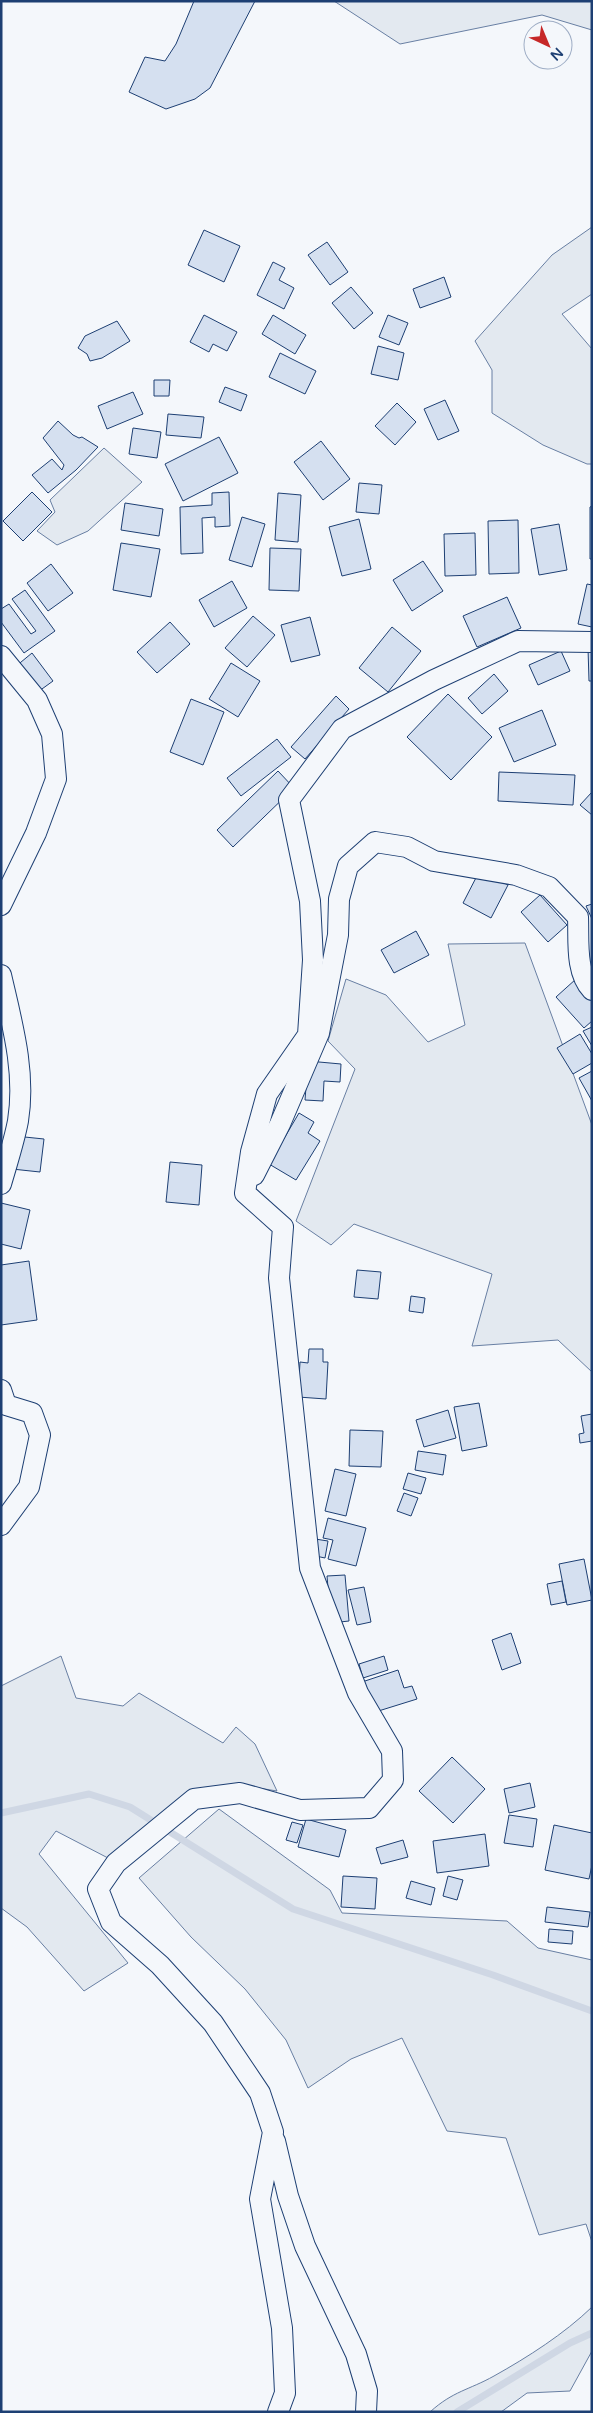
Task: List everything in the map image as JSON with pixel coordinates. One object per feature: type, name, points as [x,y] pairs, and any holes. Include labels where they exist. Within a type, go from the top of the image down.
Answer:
[{"type":"street","points":[[245,1193],[251,1152],[266,1094],[308,1035],[313,960],[310,901],[289,800],[342,729],[434,680],[518,641],[592,642]]},
{"type":"street","points":[[1,656],[37,700],[52,734],[56,780],[36,833],[1,905]]},
{"type":"street","points":[[245,1193],[280,1124],[319,1033],[338,935],[339,899],[348,866],[376,842],[407,848],[434,861],[516,875],[549,888],[578,917],[579,952],[585,983],[592,990]]},
{"type":"street","points":[[1,975],[15,1038],[20,1079],[18,1120],[1,1184]]},
{"type":"street","points":[[245,1193],[283,1227],[279,1278],[310,1568],[358,1694],[392,1751],[393,1780],[369,1808],[300,1810],[240,1793],[194,1800],[116,1863],[98,1889],[111,1922],[160,1965],[213,2023],[260,2093],[273,2132],[288,2196],[305,2246],[356,2354],[367,2391],[366,2412]]},
{"type":"street","points":[[1,1390],[6,1405],[32,1414],[40,1436],[29,1487],[1,1525]]},
{"type":"street","points":[[273,2132],[260,2199],[282,2328],[284,2392],[278,2412]]},
{"type":"shaded area","points":[[334,1],[592,1],[592,30],[573,24],[573,20],[559,20],[542,15],[400,44]]},
{"type":"shaded area","points":[[592,227],[592,294],[562,314],[592,349],[592,464],[587,464],[543,445],[492,413],[492,370],[475,341],[552,255]]},
{"type":"shaded area","points":[[104,448],[142,482],[88,531],[57,545],[37,531],[55,512],[50,500]]},
{"type":"shaded area","points":[[525,943],[592,1125],[592,1372],[558,1340],[472,1346],[492,1274],[354,1224],[331,1245],[296,1221],[355,1069],[328,1041],[346,979],[386,995],[428,1042],[465,1025],[448,944]]},
{"type":"shaded area","points":[[61,1656],[76,1698],[123,1706],[139,1693],[223,1743],[236,1727],[255,1744],[277,1791],[240,1785],[108,1858],[56,1831],[39,1854],[128,1963],[84,1991],[27,1927],[1,1908],[1,1686]]},
{"type":"shaded area","points":[[219,1809],[330,1890],[342,1913],[507,1921],[538,1948],[592,1960],[592,2242],[586,2224],[539,2235],[506,2138],[447,2131],[402,2038],[351,2059],[308,2088],[286,2040],[245,1989],[191,1937],[139,1878]]},
{"type":"shaded area","points":[[592,2307],[592,2351],[570,2391],[527,2393],[501,2412],[430,2412],[446,2399],[485,2381],[533,2353],[558,2336]]},
{"type":"building","points":[[194,1],[255,1],[210,88],[195,99],[166,109],[129,92],[145,57],[165,61],[176,44]]},
{"type":"building","points":[[204,230],[240,246],[224,282],[188,265]]},
{"type":"building","points":[[327,242],[348,272],[330,285],[308,255]]},
{"type":"building","points":[[273,262],[285,268],[279,280],[294,288],[284,309],[257,295]]},
{"type":"building","points":[[444,277],[451,297],[420,308],[413,289]]},
{"type":"building","points":[[351,287],[373,313],[354,329],[332,303]]},
{"type":"building","points":[[204,315],[237,332],[227,351],[213,344],[209,352],[190,342]]},
{"type":"building","points":[[273,315],[306,335],[295,354],[262,334]]},
{"type":"building","points":[[388,315],[408,323],[399,345],[379,337]]},
{"type":"building","points":[[117,321],[130,341],[102,358],[90,361],[87,354],[78,348],[85,336]]},
{"type":"building","points":[[378,346],[404,353],[398,380],[371,374]]},
{"type":"building","points":[[280,353],[316,371],[305,394],[269,377]]},
{"type":"building","points":[[154,380],[170,380],[169,396],[154,396]]},
{"type":"building","points":[[225,387],[247,395],[241,411],[219,402]]},
{"type":"building","points":[[133,392],[143,414],[107,429],[98,406]]},
{"type":"building","points":[[445,400],[459,431],[438,440],[424,409]]},
{"type":"building","points":[[397,403],[416,422],[395,445],[375,426]]},
{"type":"building","points":[[168,414],[204,417],[201,438],[166,435]]},
{"type":"building","points":[[58,421],[73,435],[79,438],[82,437],[98,447],[76,470],[48,493],[32,475],[52,459],[62,470],[64,465],[43,438]]},
{"type":"building","points":[[133,428],[161,432],[157,458],[129,454]]},
{"type":"building","points":[[219,437],[238,473],[183,501],[165,464]]},
{"type":"building","points":[[321,441],[350,479],[323,500],[294,462]]},
{"type":"building","points":[[359,483],[382,485],[379,514],[356,512]]},
{"type":"building","points":[[32,492],[52,512],[23,541],[3,521]]},
{"type":"building","points":[[229,492],[230,526],[215,527],[215,517],[202,518],[203,553],[181,554],[180,507],[212,505],[212,493]]},
{"type":"building","points":[[278,493],[301,495],[298,542],[275,540]]},
{"type":"building","points":[[125,503],[163,509],[159,536],[121,530]]},
{"type":"building","points":[[592,506],[592,559],[590,559],[590,507]]},
{"type":"building","points":[[242,517],[265,524],[252,567],[229,560]]},
{"type":"building","points":[[359,519],[371,569],[342,576],[329,527]]},
{"type":"building","points":[[518,520],[519,573],[489,574],[488,521]]},
{"type":"building","points":[[559,524],[567,570],[539,575],[531,529]]},
{"type":"building","points":[[475,533],[476,575],[445,576],[444,534]]},
{"type":"building","points":[[121,543],[160,549],[151,597],[113,590]]},
{"type":"building","points":[[270,548],[301,549],[299,591],[269,590]]},
{"type":"building","points":[[423,561],[443,591],[412,611],[393,580]]},
{"type":"building","points":[[51,564],[73,593],[48,611],[27,583]]},
{"type":"building","points":[[232,581],[247,608],[214,627],[199,600]]},
{"type":"building","points":[[587,584],[592,585],[592,627],[578,624]]},
{"type":"building","points":[[25,590],[55,631],[24,653],[1,622],[1,609],[9,604],[31,634],[36,631],[12,599]]},
{"type":"building","points":[[507,597],[521,628],[477,647],[463,616]]},
{"type":"building","points":[[253,616],[275,635],[247,667],[225,648]]},
{"type":"building","points":[[310,617],[320,655],[291,662],[281,625]]},
{"type":"building","points":[[170,622],[190,644],[157,673],[137,652]]},
{"type":"building","points":[[392,627],[421,651],[388,692],[359,668]]},
{"type":"building","points":[[588,648],[592,648],[592,681],[589,681]]},
{"type":"building","points":[[561,651],[570,671],[538,685],[529,665]]},
{"type":"building","points":[[32,653],[53,681],[35,694],[15,667]]},
{"type":"building","points":[[231,663],[260,681],[238,717],[209,699]]},
{"type":"building","points":[[494,674],[508,691],[482,714],[468,698]]},
{"type":"building","points":[[448,694],[492,737],[451,780],[407,737]]},
{"type":"building","points":[[336,696],[349,709],[305,759],[291,747]]},
{"type":"building","points":[[191,699],[224,712],[203,765],[170,752]]},
{"type":"building","points":[[542,710],[556,745],[514,762],[499,728]]},
{"type":"building","points":[[277,739],[291,757],[241,796],[227,778]]},
{"type":"building","points":[[278,771],[294,788],[233,847],[217,830]]},
{"type":"building","points":[[499,772],[575,775],[573,805],[498,801]]},
{"type":"building","points":[[592,792],[592,815],[580,805]]},
{"type":"building","points":[[480,870],[508,885],[491,918],[463,903]]},
{"type":"building","points":[[540,895],[567,925],[548,942],[521,912]]},
{"type":"building","points":[[592,904],[592,919],[586,906]]},
{"type":"building","points":[[416,931],[429,955],[394,973],[381,950]]},
{"type":"building","points":[[576,979],[592,996],[592,1021],[584,1028],[556,997]]},
{"type":"building","points":[[592,1027],[592,1046],[583,1031]]},
{"type":"building","points":[[580,1034],[592,1054],[592,1063],[573,1074],[557,1048]]},
{"type":"building","points":[[308,1061],[341,1064],[340,1082],[324,1081],[323,1101],[305,1100]]},
{"type":"building","points":[[592,1071],[592,1101],[579,1078]]},
{"type":"building","points":[[299,1113],[314,1122],[308,1133],[320,1141],[296,1180],[269,1164]]},
{"type":"building","points":[[15,1136],[44,1139],[40,1172],[12,1169]]},
{"type":"building","points":[[170,1162],[202,1165],[199,1205],[166,1202]]},
{"type":"building","points":[[1,1203],[30,1210],[21,1249],[1,1244]]},
{"type":"building","points":[[29,1261],[37,1320],[1,1325],[1,1265]]},
{"type":"building","points":[[357,1270],[381,1272],[378,1299],[354,1297]]},
{"type":"building","points":[[411,1296],[425,1298],[423,1313],[409,1311]]},
{"type":"building","points":[[309,1349],[323,1349],[323,1362],[328,1362],[326,1399],[298,1397],[300,1362],[308,1363]]},
{"type":"building","points":[[479,1403],[487,1446],[462,1451],[454,1407]]},
{"type":"building","points":[[448,1410],[456,1438],[424,1447],[416,1420]]},
{"type":"building","points":[[592,1414],[592,1441],[580,1443],[579,1434],[584,1433],[581,1416]]},
{"type":"building","points":[[350,1430],[383,1431],[381,1467],[349,1466]]},
{"type":"building","points":[[418,1451],[446,1455],[443,1475],[415,1470]]},
{"type":"building","points":[[335,1469],[356,1474],[346,1516],[325,1511]]},
{"type":"building","points":[[408,1473],[426,1478],[421,1494],[403,1489]]},
{"type":"building","points":[[404,1493],[418,1498],[411,1516],[397,1511]]},
{"type":"building","points":[[328,1518],[366,1528],[356,1566],[328,1559],[333,1540],[323,1538]]},
{"type":"building","points":[[315,1539],[328,1541],[325,1558],[311,1555]]},
{"type":"building","points":[[584,1559],[592,1600],[567,1605],[559,1564]]},
{"type":"building","points":[[345,1575],[349,1621],[331,1623],[327,1576]]},
{"type":"building","points":[[562,1581],[566,1602],[551,1605],[547,1584]]},
{"type":"building","points":[[364,1587],[371,1622],[357,1625],[348,1590]]},
{"type":"building","points":[[511,1633],[521,1663],[502,1670],[492,1640]]},
{"type":"building","points":[[384,1656],[388,1670],[363,1678],[359,1664]]},
{"type":"building","points":[[398,1670],[404,1688],[412,1686],[417,1699],[372,1713],[362,1682]]},
{"type":"building","points":[[452,1757],[485,1789],[453,1823],[419,1791]]},
{"type":"building","points":[[530,1783],[535,1807],[509,1813],[504,1789]]},
{"type":"building","points":[[509,1815],[537,1819],[533,1847],[504,1843]]},
{"type":"building","points":[[306,1819],[346,1830],[339,1857],[298,1847]]},
{"type":"building","points":[[292,1822],[303,1825],[297,1843],[286,1840]]},
{"type":"building","points":[[554,1825],[592,1833],[592,1865],[589,1879],[545,1870]]},
{"type":"building","points":[[485,1834],[489,1866],[437,1873],[433,1841]]},
{"type":"building","points":[[403,1840],[408,1857],[381,1864],[376,1848]]},
{"type":"building","points":[[343,1876],[377,1878],[375,1909],[341,1907]]},
{"type":"building","points":[[448,1876],[463,1880],[457,1900],[443,1896]]},
{"type":"building","points":[[411,1881],[435,1888],[431,1905],[406,1898]]},
{"type":"building","points":[[547,1907],[590,1912],[588,1927],[545,1922]]},
{"type":"building","points":[[549,1929],[573,1931],[572,1944],[548,1942]]},
{"type":"waterway","points":[[1,1813],[89,1794],[130,1807],[293,1909],[493,1975],[592,2011]]},
{"type":"waterway","points":[[457,2412],[570,2343],[592,2333]]}]
